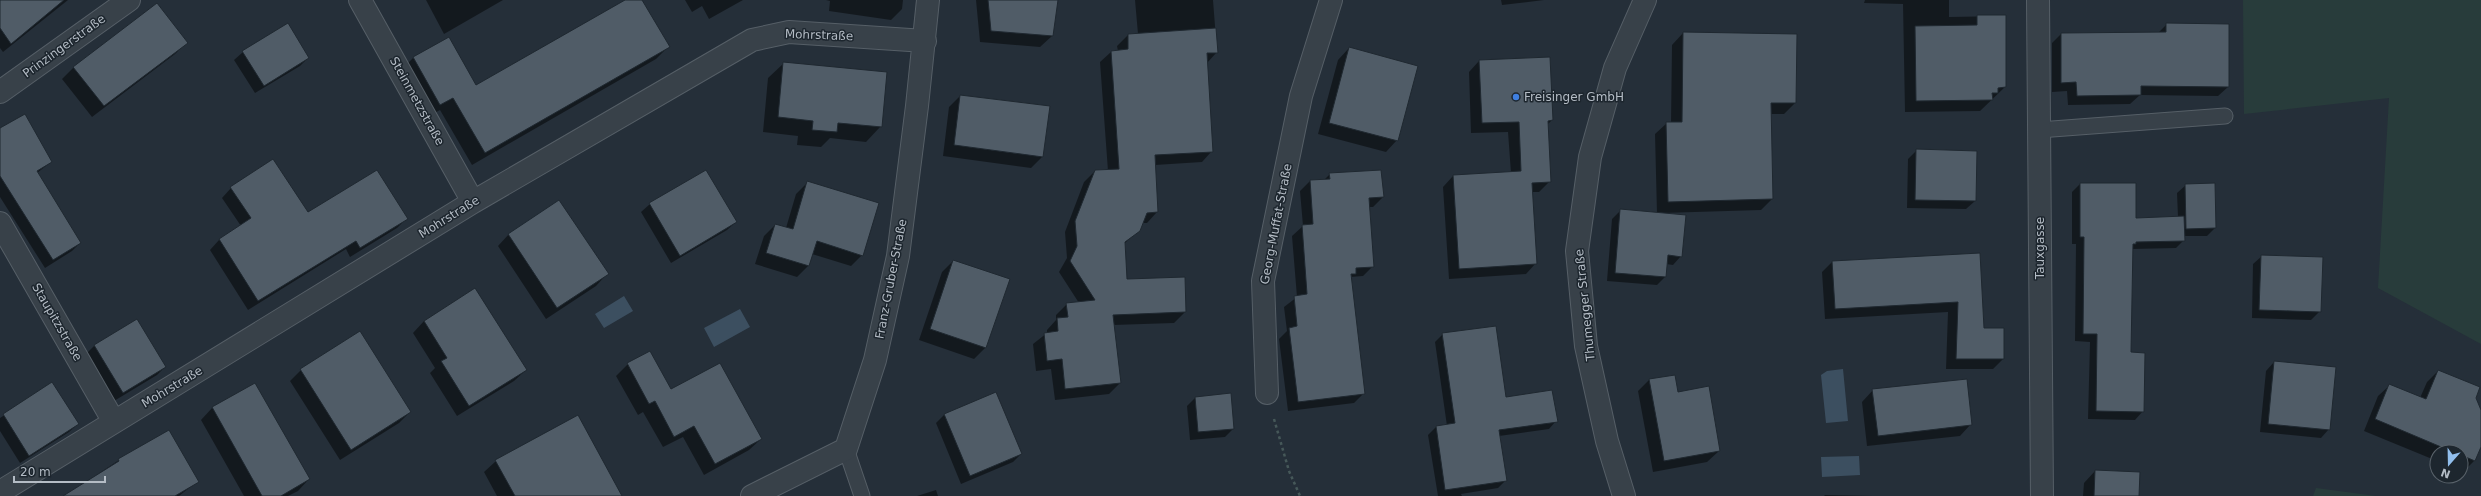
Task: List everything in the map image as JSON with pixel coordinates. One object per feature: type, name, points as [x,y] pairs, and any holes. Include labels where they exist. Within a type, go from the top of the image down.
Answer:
[{"type":"street","name":"Prinzingerstraße","points":[[0,92],[129,0]]},
{"type":"street","name":"Steinmetzstraße","points":[[360,0],[473,202]]},
{"type":"street","name":"Franz-Gruber-Straße","points":[[846,449],[875,360],[898,256],[925,41],[928,0]]},
{"type":"street","name":"Georg-Muffat-Straße","points":[[1267,393],[1263,281],[1301,96],[1331,0]]},
{"type":"street","name":"Thumegger Straße","points":[[1624,496],[1607,441],[1586,346],[1577,251],[1590,157],[1615,68],[1645,0]]},
{"type":"street","name":"Tauxgasse","points":[[2038,0],[2042,496]]},
{"type":"street","name":"Mohrstraße","points":[[0,492],[473,202],[752,40],[789,32],[925,41]]},
{"type":"street","name":"Staupitzstraße","points":[[0,223],[114,422]]},
{"type":"street","points":[[752,496],[846,449]]},
{"type":"lane","points":[[2039,130],[2225,116]]},
{"type":"lane","points":[[846,449],[862,496]]},
{"type":"path","points":[[1267,393],[1289,471],[1300,496]]},
{"type":"green space","points":[[2243,0],[2481,0],[2481,344],[2378,288],[2389,98],[2244,114]]},
{"type":"green space","points":[[2316,488],[2376,496],[2313,496]]},
{"type":"water","points":[[624,296],[633,311],[604,328],[595,314]]},
{"type":"water","points":[[740,309],[750,327],[714,347],[704,328]]},
{"type":"water","points":[[1843,369],[1848,421],[1826,423],[1821,375],[1827,371]]},
{"type":"water","points":[[1859,456],[1860,475],[1822,477],[1821,457]]},
{"type":"building","points":[[0,0],[64,0],[11,44],[0,28]]},
{"type":"building","points":[[625,0],[642,0],[670,47],[485,153],[453,98],[440,105],[413,57],[449,37],[476,85]]},
{"type":"building","points":[[988,0],[1058,0],[1053,36],[991,31]]},
{"type":"building","points":[[157,3],[188,43],[104,106],[73,67]]},
{"type":"building","points":[[1977,15],[2006,15],[2006,87],[1998,88],[1998,93],[1992,93],[1993,100],[1916,101],[1915,26],[1977,25]]},
{"type":"building","points":[[288,23],[309,58],[264,86],[242,51]]},
{"type":"building","points":[[2166,23],[2229,24],[2229,87],[2141,86],[2141,95],[2077,96],[2076,82],[2061,83],[2061,33],[2166,32]]},
{"type":"building","points":[[1216,28],[1218,53],[1207,53],[1213,152],[1155,155],[1158,212],[1147,213],[1140,231],[1125,242],[1127,279],[1185,277],[1186,312],[1113,315],[1121,383],[1065,389],[1062,359],[1047,361],[1044,333],[1058,331],[1057,318],[1068,317],[1066,303],[1095,300],[1070,261],[1077,246],[1075,221],[1095,170],[1119,169],[1111,51],[1128,49],[1128,34]]},
{"type":"building","points":[[1683,32],[1797,34],[1796,103],[1771,103],[1773,199],[1668,202],[1666,122],[1682,122]]},
{"type":"building","points":[[1349,47],[1418,66],[1398,141],[1329,123]]},
{"type":"building","points":[[1550,57],[1553,120],[1548,121],[1551,182],[1532,183],[1537,264],[1459,269],[1453,175],[1521,171],[1519,122],[1482,123],[1479,60]]},
{"type":"building","points":[[783,62],[887,72],[882,127],[838,123],[837,132],[812,130],[813,121],[778,117]]},
{"type":"building","points":[[960,95],[1050,106],[1043,157],[954,145]]},
{"type":"building","points":[[25,114],[52,162],[37,171],[81,243],[53,260],[0,176],[0,128]]},
{"type":"building","points":[[1916,149],[1977,151],[1976,201],[1915,200]]},
{"type":"building","points":[[273,159],[308,212],[377,170],[408,219],[360,248],[356,241],[258,301],[219,239],[251,218],[230,187]]},
{"type":"building","points":[[706,170],[737,222],[680,256],[649,203]]},
{"type":"building","points":[[1381,170],[1384,197],[1369,198],[1374,267],[1356,268],[1356,274],[1351,274],[1365,394],[1298,402],[1289,328],[1297,326],[1294,296],[1307,294],[1302,225],[1313,224],[1310,180],[1330,179],[1329,173]]},
{"type":"building","points":[[807,181],[879,203],[863,256],[817,241],[809,266],[766,253],[775,224],[793,229]]},
{"type":"building","points":[[2080,183],[2136,183],[2136,218],[2184,216],[2185,241],[2136,242],[2136,244],[2133,244],[2131,352],[2145,353],[2144,412],[2096,411],[2097,334],[2083,334],[2084,237],[2080,237]]},
{"type":"building","points":[[2215,183],[2216,228],[2186,229],[2185,184]]},
{"type":"building","points":[[559,200],[609,274],[557,308],[508,234]]},
{"type":"building","points":[[1620,209],[1686,215],[1682,257],[1668,255],[1666,277],[1615,273]]},
{"type":"building","points":[[1980,253],[1984,328],[2004,328],[2004,359],[1956,359],[1958,302],[1835,309],[1832,261]]},
{"type":"building","points":[[2261,255],[2323,257],[2321,312],[2259,310]]},
{"type":"building","points":[[953,260],[1010,279],[986,348],[930,329]]},
{"type":"building","points":[[475,288],[527,370],[469,406],[441,361],[447,358],[424,321]]},
{"type":"building","points":[[137,319],[166,367],[123,393],[94,345]]},
{"type":"building","points":[[1496,326],[1506,397],[1552,390],[1558,422],[1499,430],[1507,481],[1445,490],[1436,426],[1455,423],[1442,333]]},
{"type":"building","points":[[360,331],[411,412],[351,450],[300,369]]},
{"type":"building","points":[[650,351],[671,389],[720,363],[762,439],[715,464],[694,426],[674,437],[655,401],[649,404],[627,363]]},
{"type":"building","points":[[2274,361],[2336,367],[2330,430],[2268,424]]},
{"type":"building","points":[[2438,370],[2480,387],[2476,398],[2481,410],[2481,447],[2475,461],[2469,458],[2469,444],[2434,444],[2375,419],[2389,384],[2426,399]]},
{"type":"building","points":[[1675,375],[1678,392],[1709,386],[1720,451],[1664,461],[1649,379]]},
{"type":"building","points":[[1967,379],[1972,425],[1878,436],[1872,389]]},
{"type":"building","points":[[52,382],[79,424],[29,456],[3,414]]},
{"type":"building","points":[[255,383],[310,479],[281,496],[262,496],[212,407]]},
{"type":"building","points":[[996,392],[1022,454],[970,476],[944,414]]},
{"type":"building","points":[[1231,393],[1234,429],[1198,432],[1195,397]]},
{"type":"building","points":[[578,415],[622,496],[515,496],[495,460]]},
{"type":"building","points":[[169,430],[199,482],[175,496],[63,496],[119,461],[118,459]]},
{"type":"building","points":[[2095,470],[2140,472],[2139,496],[2094,496]]},
{"type":"place","name":"Freisinger GmbH","points":[[1516,97]]}]
